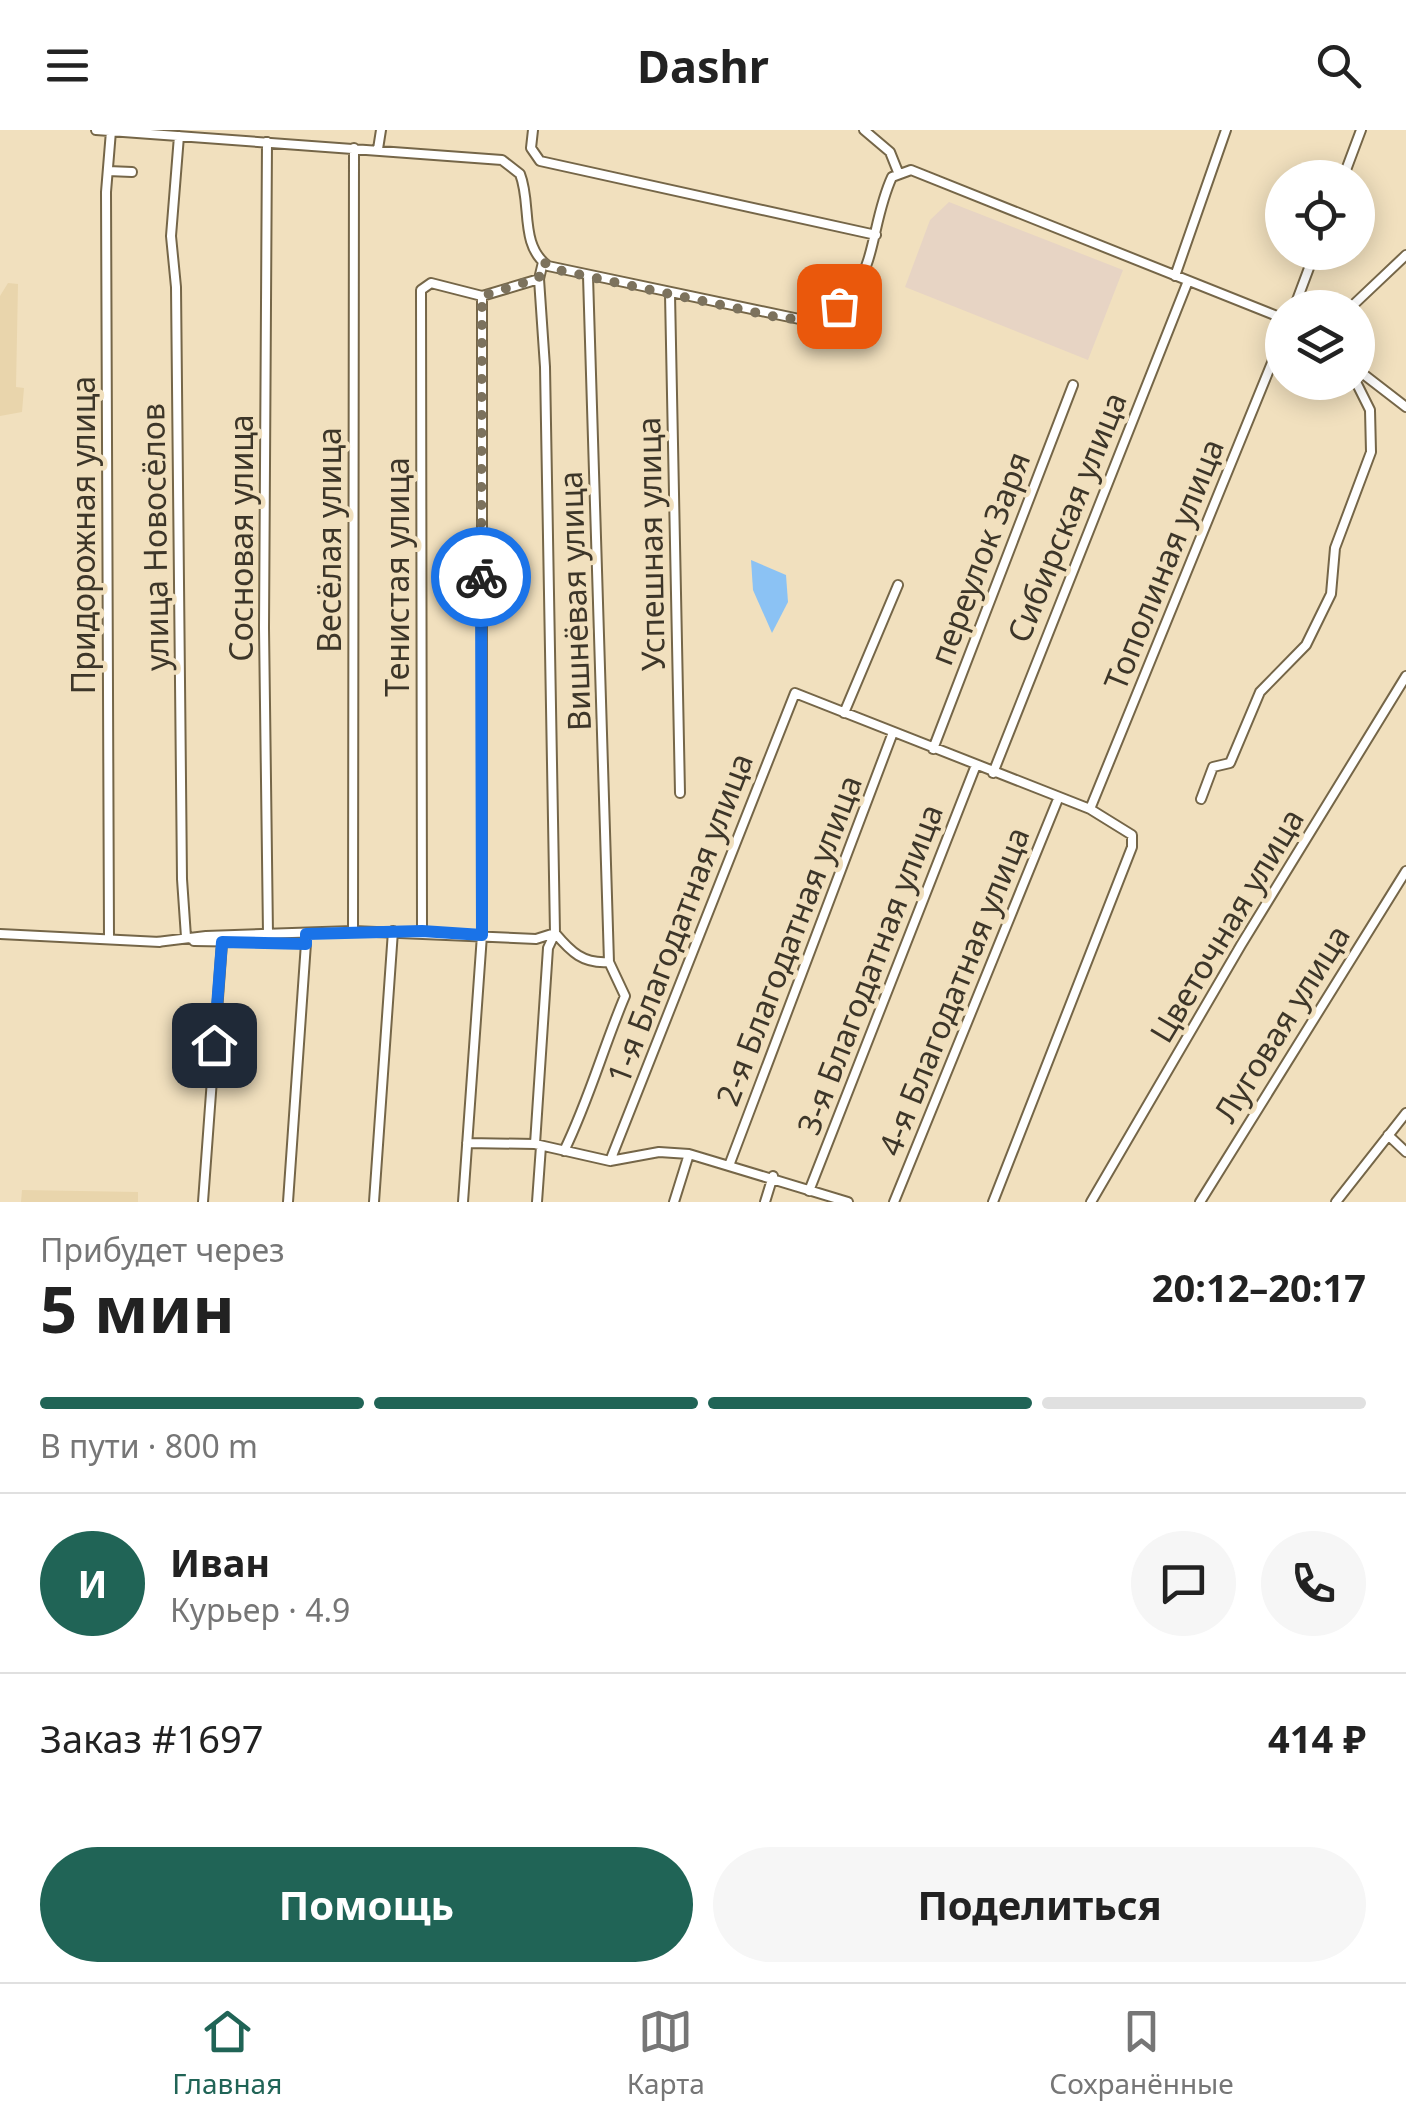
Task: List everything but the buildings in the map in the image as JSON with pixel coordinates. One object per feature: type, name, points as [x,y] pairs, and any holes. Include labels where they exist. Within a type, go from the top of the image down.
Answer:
[{"type":"street","points":[[96,130],[487,156],[512,166],[524,185],[530,239],[543,262],[588,276],[786,319],[821,316],[851,295],[876,235],[888,185],[898,172],[912,170],[1265,311]]},
{"type":"street","points":[[378,149],[382,130]]},
{"type":"street","points":[[532,130],[531,148],[538,158],[876,235]]},
{"type":"street","points":[[864,130],[890,152],[898,172]]},
{"type":"street","points":[[1175,276],[1226,130]]},
{"type":"street","points":[[1350,160],[1361,130]]},
{"type":"street","name":"Придорожная улица","points":[[109,938],[111,131]]},
{"type":"street","name":"улица Новосёлов","points":[[179,136],[172,172],[171,266],[176,287],[182,879],[186,937]]},
{"type":"street","name":"Сосновая улица","points":[[266,142],[264,628],[268,934]]},
{"type":"street","name":"Весёлая улица","points":[[353,931],[354,148]]},
{"type":"street","points":[[108,170],[132,172]]},
{"type":"street","points":[[1369,290],[1406,255]]},
{"type":"street","points":[[537,1202],[548,948],[555,933],[545,367],[539,278],[543,262]]},
{"type":"street","name":"Вишнёвая улица","points":[[564,1151],[595,1082],[624,996],[609,962],[588,276]]},
{"type":"street","points":[[464,1202],[482,935],[482,296],[539,278]]},
{"type":"street","name":"Тенистая улица","points":[[422,931],[421,290],[427,282],[482,296]]},
{"type":"street","name":"Сибирская улица","points":[[993,773],[1188,282]]},
{"type":"street","name":"Успешная улица","points":[[670,294],[680,793]]},
{"type":"street","name":"Тополиная улица","points":[[1090,810],[1265,380]]},
{"type":"street","points":[[1375,383],[1406,407]]},
{"type":"street","name":"переулок Заря","points":[[932,749],[1073,385]]},
{"type":"street","points":[[1200,799],[1213,767],[1230,763],[1260,692],[1306,645],[1331,594],[1335,548],[1371,452],[1370,410],[1365,400]]},
{"type":"street","points":[[898,584],[844,713],[1090,810],[1132,835],[1132,847],[993,1202]]},
{"type":"street","name":"Цветочная улица","points":[[1092,1202],[1232,960],[1406,676]]},
{"type":"street","name":"1-я Благодатная улица","points":[[610,1161],[796,693],[844,713]]},
{"type":"street","name":"2-я Благодатная улица","points":[[730,1163],[892,735]]},
{"type":"street","name":"3-я Благодатная улица","points":[[808,1191],[976,766]]},
{"type":"street","name":"4-я Благодатная улица","points":[[894,1202],[1058,799]]},
{"type":"street","name":"Луговая улица","points":[[1200,1202],[1406,870]]},
{"type":"street","points":[[0,934],[222,942],[306,938],[353,931],[422,931],[536,939],[555,933]]},
{"type":"street","points":[[374,1202],[393,931]]},
{"type":"street","points":[[555,933],[567,949],[592,964],[609,962]]},
{"type":"street","points":[[157,942],[268,934],[306,938]]},
{"type":"street","points":[[186,937],[197,941]]},
{"type":"street","points":[[288,1202],[306,938]]},
{"type":"street","points":[[203,1202],[222,942]]},
{"type":"street","points":[[1336,1202],[1406,1113]]},
{"type":"street","points":[[1388,1135],[1406,1152]]},
{"type":"street","points":[[467,1144],[538,1145],[610,1161],[659,1152],[689,1154],[730,1163],[848,1202]]},
{"type":"street","points":[[674,1202],[689,1154]]},
{"type":"street","points":[[766,1202],[773,1176]]},
{"type":"shaded area","points":[[949,202],[1123,270],[1088,360],[905,287],[930,220]]},
{"type":"shaded area","points":[[8,283],[18,284],[16,387],[24,388],[22,412],[0,416],[0,296]]},
{"type":"shaded area","points":[[22,1190],[138,1192],[138,1202],[21,1202]]},
{"type":"water","points":[[751,560],[786,575],[788,602],[772,633],[753,590]]},
{"type":"way so far","points":[[481,577],[482,296],[539,278],[543,262],[558,270],[786,319],[821,316],[839,306]]},
{"type":"route","points":[[214,1045],[222,942],[306,944],[306,934],[353,931],[482,935],[481,577]]}]
